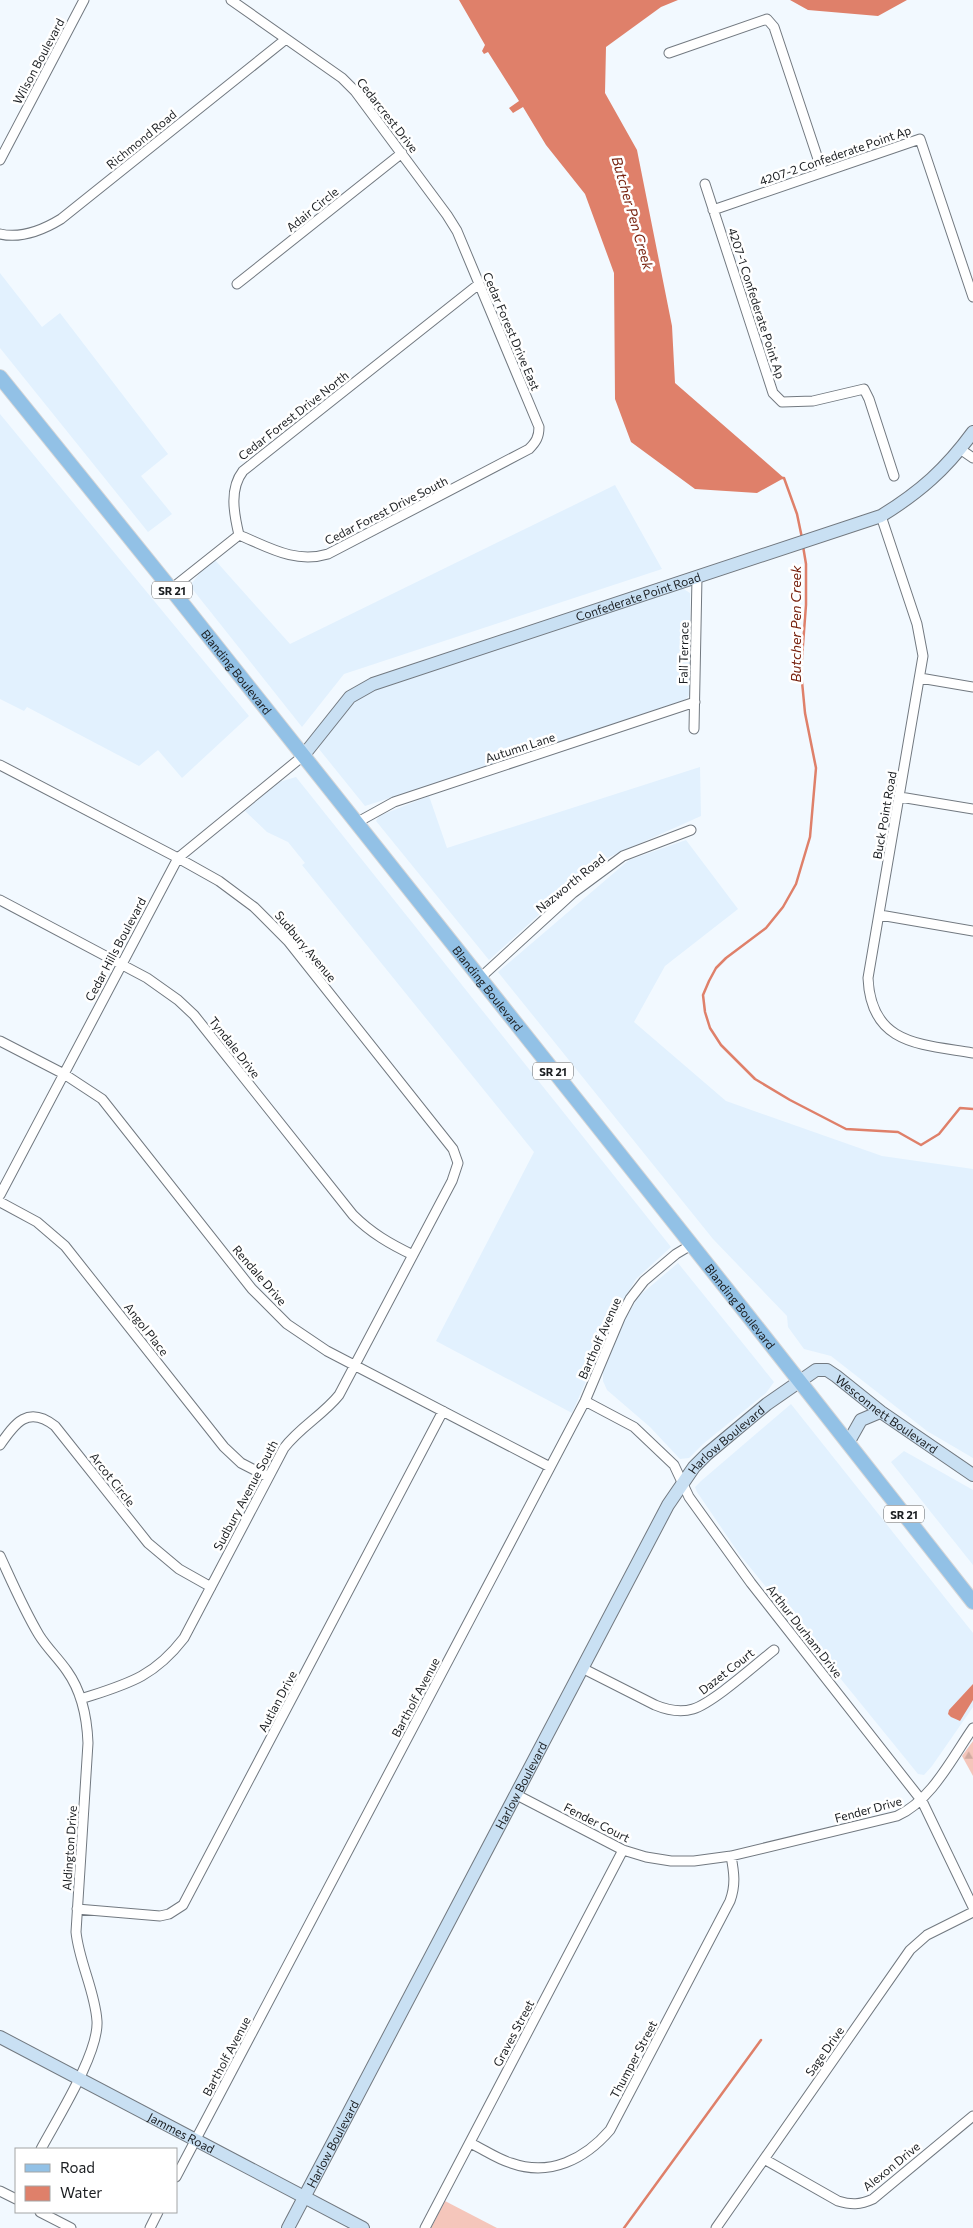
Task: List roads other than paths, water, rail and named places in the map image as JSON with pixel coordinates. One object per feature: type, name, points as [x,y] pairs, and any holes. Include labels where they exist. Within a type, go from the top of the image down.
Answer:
[{"type":"main road","name":"Blanding Boulevard","points":[[0,378],[171,589],[973,1602]]},
{"type":"street","name":"Wilson Boulevard","points":[[0,160],[84,0]]},
{"type":"street","name":"Cedarcrest Drive","points":[[231,0],[342,78],[355,91],[457,231]]},
{"type":"street","points":[[669,53],[767,19],[774,27],[822,171]]},
{"type":"street","name":"Richmond Road","points":[[0,234],[20,235],[36,232],[61,219],[286,38]]},
{"type":"street","name":"4207-2 Confederate Point Ap","points":[[713,210],[822,171],[920,139],[973,297]]},
{"type":"street","name":"Adair Circle","points":[[237,284],[402,153]]},
{"type":"street","name":"4207-1 Confederate Point Ap","points":[[705,184],[773,393],[782,402],[813,401],[864,389],[894,476]]},
{"type":"street","name":"Cedar Forest Drive East","points":[[457,231],[539,427],[537,441]]},
{"type":"street","name":"Cedar Forest Drive North","points":[[239,535],[234,494],[237,478],[242,471],[479,284]]},
{"type":"street","name":"Confederate Point Road","points":[[303,756],[350,697],[373,684],[881,516],[921,490],[948,464],[973,432]]},
{"type":"street","name":"Cedar Forest Drive South","points":[[239,535],[290,557],[316,558],[328,554],[529,449],[537,441]]},
{"type":"street","points":[[960,449],[973,458]]},
{"type":"street","name":"Buck Point Road","points":[[881,516],[921,639],[923,656],[868,978],[872,1007],[889,1031],[913,1043],[973,1053]]},
{"type":"street","points":[[171,589],[239,535]]},
{"type":"street","name":"Fall Terrace","points":[[694,729],[697,577]]},
{"type":"street","points":[[920,678],[973,687]]},
{"type":"street","name":"Autumn Lane","points":[[356,823],[394,802],[695,702]]},
{"type":"street","name":"Cedar Hills Boulevard","points":[[0,1195],[178,858],[303,756]]},
{"type":"street","name":"Sudbury Avenue","points":[[0,765],[178,858],[236,892],[264,916],[288,941],[454,1149],[458,1163]]},
{"type":"street","points":[[900,797],[973,809]]},
{"type":"street","name":"Nazworth Road","points":[[480,978],[573,893],[623,856],[691,830]]},
{"type":"street","name":"Tyndale Drive","points":[[0,900],[121,964],[162,988],[194,1015],[353,1215],[366,1229],[412,1255]]},
{"type":"street","points":[[880,915],[973,931]]},
{"type":"street","name":"Rendale Drive","points":[[0,1041],[64,1074],[93,1092],[105,1103],[267,1306],[307,1338],[355,1366],[550,1467]]},
{"type":"street","name":"Sudbury Avenue South","points":[[81,1699],[132,1682],[158,1666],[184,1638],[284,1448],[300,1430],[330,1406],[339,1395],[452,1181],[458,1163]]},
{"type":"street","name":"Angol Place","points":[[0,1202],[37,1222],[66,1246],[224,1446],[241,1463],[268,1476]]},
{"type":"street","name":"Bartholf Avenue","points":[[178,2173],[585,1400],[630,1299],[644,1281],[676,1254],[691,1245]]},
{"type":"street","name":"Wesconnett Boulevard","points":[[799,1381],[816,1370],[827,1370],[880,1412],[973,1475]]},
{"type":"street","name":"Harlow Boulevard","points":[[288,2228],[668,1505],[694,1467],[799,1381]]},
{"type":"street","name":"Arthur Durham Drive","points":[[585,1400],[617,1416],[646,1436],[674,1465],[689,1497],[751,1583],[922,1801],[973,1907]]},
{"type":"street","name":"Autlan Drive","points":[[77,1909],[160,1916],[169,1914],[183,1905],[443,1411]]},
{"type":"street","points":[[848,1443],[861,1420],[880,1412]]},
{"type":"street","name":"Arcot Circle","points":[[0,1445],[20,1420],[29,1416],[39,1416],[48,1420],[55,1426],[148,1543],[178,1569],[211,1587]]},
{"type":"street","name":"Aldington Drive","points":[[0,1556],[38,1633],[48,1649],[67,1671],[81,1699],[87,1723],[88,1743],[76,1932],[77,1949],[97,2020],[96,2039],[92,2051],[42,2148]]},
{"type":"street","name":"Dazet Court","points":[[582,1668],[666,1710],[681,1711],[704,1705],[774,1650]]},
{"type":"street","name":"Fender Drive","points":[[731,1856],[897,1816],[909,1811],[922,1801],[973,1728]]},
{"type":"street","name":"Fender Court","points":[[515,1794],[623,1850],[646,1857],[671,1861],[694,1861],[731,1856]]},
{"type":"street","name":"Graves Street","points":[[425,2228],[623,1850]]},
{"type":"street","name":"Thumper Street","points":[[470,2143],[510,2163],[537,2168],[568,2163],[583,2156],[598,2144],[610,2130],[730,1901],[735,1878],[731,1856]]},
{"type":"street","name":"Sage Drive","points":[[716,2228],[910,1950],[927,1935],[973,1912]]},
{"type":"street","name":"Jammes Road","points":[[0,2037],[362,2228]]},
{"type":"street","name":"Alexon Drive","points":[[764,2159],[838,2201],[848,2204],[863,2203],[872,2199],[973,2116]]},
{"type":"street","points":[[0,2190],[15,2198]]},
{"type":"street","points":[[42,2213],[71,2228]]},
{"type":"street","points":[[150,2228],[158,2213]]},
{"type":"water","points":[[459,0],[678,0],[661,7],[606,47],[605,93],[637,150],[672,326],[675,383],[784,478],[757,493],[695,489],[631,442],[615,399],[614,273],[585,194],[546,145],[523,107],[513,113],[509,108],[519,101],[488,52],[484,54],[482,51],[485,45]]},
{"type":"water","points":[[790,0],[907,0],[878,16],[808,10]]},
{"type":"water","points":[[973,1684],[973,1700],[960,1721],[951,1717],[948,1714],[949,1710]]},
{"type":"waterway","name":"Butcher Pen Creek","points":[[782,478],[784,478],[797,514],[802,538]]},
{"type":"waterway","name":"Butcher Pen Creek","points":[[803,546],[806,564],[806,605],[801,671],[805,713],[816,768],[810,837],[796,884],[783,907],[766,928],[726,958],[716,968],[703,995],[705,1012],[710,1028],[721,1045],[755,1079],[790,1100],[846,1129],[898,1132],[921,1145],[939,1134],[960,1108],[973,1109]]},
{"type":"waterway","points":[[624,2228],[761,2040]]}]
